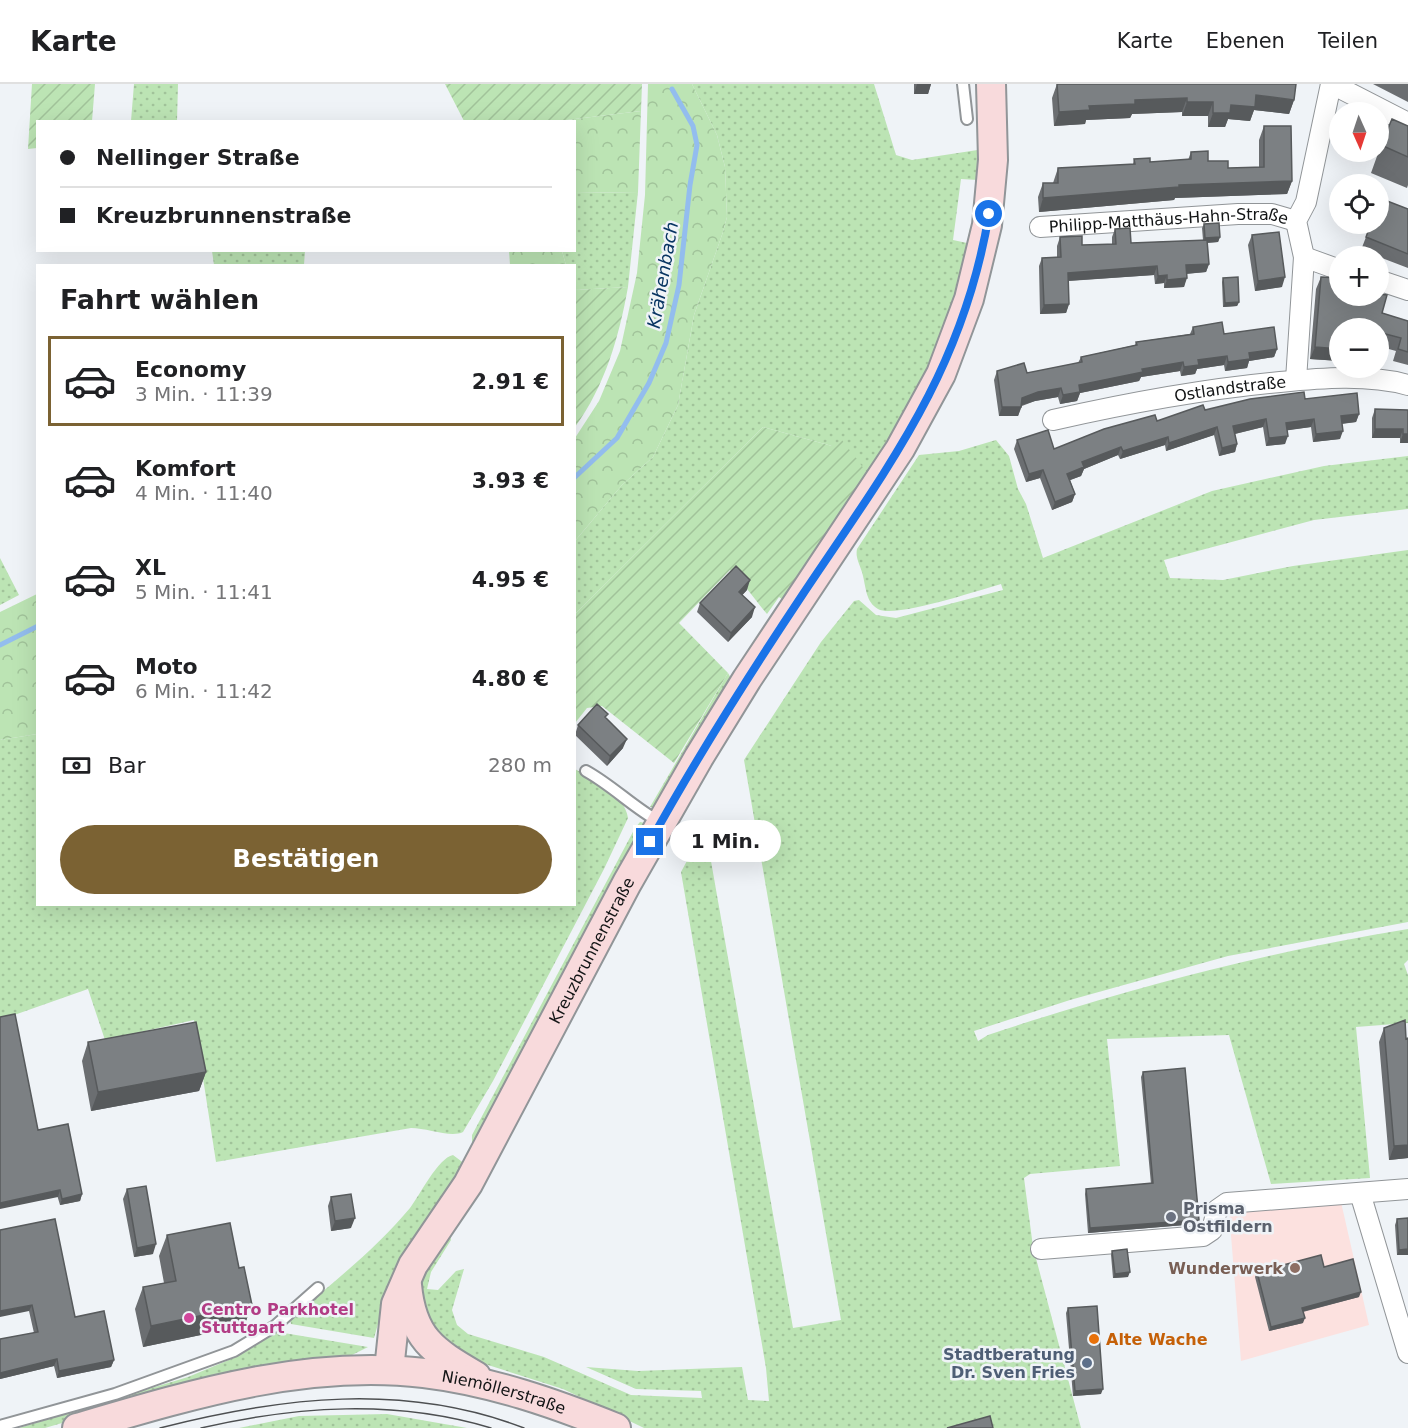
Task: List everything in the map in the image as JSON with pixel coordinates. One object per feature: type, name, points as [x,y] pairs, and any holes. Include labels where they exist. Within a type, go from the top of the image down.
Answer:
[{"type":"main road","name":"Kreuzbrunnenstraße","points":[[389,1370],[395,1312],[406,1279],[482,1159],[661,822],[747,679],[913,428],[953,346],[981,255],[993,176],[991,84]]},
{"type":"main road","points":[[406,1279],[411,1315],[421,1335],[441,1355],[493,1386]]},
{"type":"main road","name":"Niemöllerstraße","points":[[77,1428],[252,1381],[308,1373],[389,1370],[433,1374],[493,1386],[555,1405],[616,1428]]},
{"type":"street","points":[[1296,380],[1304,257],[1296,221],[1306,202],[1332,84],[1408,123]]},
{"type":"street","name":"Philipp-Matthäus-Hahn-Straße","points":[[1040,227],[1238,214],[1272,214],[1296,221]]},
{"type":"street","points":[[1304,257],[1329,266]]},
{"type":"street","points":[[1389,284],[1408,290]]},
{"type":"street","name":"Ostlandstraße","points":[[1053,420],[1193,392],[1296,380],[1366,378],[1408,385]]},
{"type":"street","points":[[1041,1249],[1197,1237],[1212,1230],[1217,1210],[1227,1203],[1408,1189]]},
{"type":"street","points":[[1360,1193],[1408,1353]]},
{"type":"lane","points":[[963,84],[967,119]]},
{"type":"lane","points":[[586,771],[620,792],[640,811],[661,822]]},
{"type":"lane","points":[[0,1426],[125,1390],[234,1351],[275,1326],[318,1288]]},
{"type":"shaded area","name":"Wunderwerk","points":[[1341,1202],[1369,1325],[1241,1361],[1229,1210]]},
{"type":"green space","points":[[32,84],[95,84],[92,120],[36,120],[36,148],[28,149]]},
{"type":"green space","points":[[134,84],[178,84],[177,120],[131,120]]},
{"type":"green space","points":[[445,84],[642,84],[641,111],[567,120],[463,120]]},
{"type":"green space","points":[[648,84],[692,84],[717,135],[725,167],[727,217],[694,315],[678,405],[653,457],[622,485],[576,540],[576,436],[599,401],[620,351],[637,273],[645,195]]},
{"type":"green space","points":[[692,84],[874,84],[896,155],[912,160],[984,149],[984,164],[978,165],[978,180],[961,179],[953,240],[967,243],[970,228],[977,229],[951,327],[871,478],[832,446],[763,427],[576,613],[576,540],[622,485],[653,457],[678,405],[694,315],[727,217],[725,167],[717,135]]},
{"type":"green space","points":[[641,111],[638,192],[576,193],[576,120],[567,120]]},
{"type":"green space","points":[[638,192],[628,287],[576,290],[576,264],[566,264],[562,252],[576,252],[576,193]]},
{"type":"green space","points":[[212,252],[305,252],[304,264],[214,264]]},
{"type":"green space","points":[[509,252],[562,252],[566,264],[510,264]]},
{"type":"green space","points":[[628,287],[620,324],[603,378],[576,426],[576,290]]},
{"type":"green space","points":[[763,427],[832,446],[842,440],[871,478],[787,603],[779,597],[767,614],[730,570],[679,623],[728,673],[674,763],[602,706],[587,708],[576,722],[576,613]]},
{"type":"green space","points":[[996,440],[1009,456],[1018,489],[1026,504],[1043,558],[1212,491],[1324,466],[1408,456],[1408,509],[1314,520],[1164,560],[1170,578],[1223,580],[1293,566],[1408,550],[1408,922],[1228,956],[1070,1000],[974,1031],[978,1041],[988,1035],[1041,1018],[1196,973],[1300,949],[1408,929],[1408,960],[1404,964],[1408,975],[1408,1023],[1356,1027],[1370,1178],[1271,1184],[1229,1035],[1107,1039],[1120,1166],[1030,1174],[1024,1178],[1033,1247],[1081,1428],[644,1428],[563,1389],[463,1357],[421,1319],[421,1275],[450,1236],[451,1240],[431,1272],[427,1289],[438,1290],[456,1271],[464,1269],[452,1310],[457,1325],[468,1334],[544,1357],[631,1395],[702,1398],[701,1391],[636,1389],[586,1367],[638,1371],[742,1367],[748,1400],[769,1401],[766,1368],[681,872],[705,827],[793,1328],[841,1320],[744,760],[821,642],[854,601],[859,600],[876,615],[896,618],[1003,590],[1001,584],[918,607],[887,611],[878,609],[871,603],[857,559],[857,549],[919,455],[959,451]]},
{"type":"green space","points":[[0,558],[19,595],[0,605]]},
{"type":"green space","points":[[36,594],[36,734],[0,740],[0,612]]},
{"type":"green space","points":[[728,673],[732,680],[656,808],[650,807]]},
{"type":"green space","points":[[36,734],[36,906],[576,906],[576,770],[615,795],[626,809],[628,818],[604,869],[493,1081],[463,1132],[452,1134],[411,1128],[216,1162],[194,1020],[105,1040],[88,989],[0,1020],[0,740]]},
{"type":"green space","points":[[640,822],[645,823],[476,1143],[472,1142],[472,1135]]},
{"type":"green space","points":[[453,1155],[465,1164],[382,1310],[374,1338],[291,1324],[290,1319],[382,1238],[410,1208],[435,1170]]},
{"type":"green space","points":[[278,1332],[368,1347],[348,1357],[89,1415],[45,1428],[19,1428],[188,1377],[236,1357]]},
{"type":"green space","points":[[387,1414],[467,1428],[239,1428],[299,1416]]},
{"type":"building","points":[[1057,84],[1296,84],[1294,100],[1256,95],[1255,107],[1231,105],[1230,113],[1213,113],[1213,102],[1187,102],[1187,98],[1135,100],[1135,104],[1089,106],[1090,110],[1059,112]]},
{"type":"building","points":[[1392,119],[1408,126],[1408,157],[1389,149],[1389,126]]},
{"type":"building","points":[[1264,126],[1291,126],[1292,181],[1179,185],[1179,187],[1043,198],[1043,183],[1058,183],[1058,168],[1135,164],[1134,159],[1150,158],[1150,162],[1191,159],[1191,152],[1208,151],[1208,161],[1228,161],[1228,168],[1264,167]]},
{"type":"building","points":[[1389,202],[1408,209],[1408,254],[1366,237],[1367,234],[1389,234]]},
{"type":"building","points":[[1219,223],[1220,237],[1205,238],[1204,224]]},
{"type":"building","points":[[1130,228],[1131,243],[1207,240],[1209,264],[1186,265],[1187,278],[1167,280],[1167,275],[1158,276],[1157,266],[1068,273],[1069,304],[1044,305],[1042,258],[1061,257],[1060,237],[1082,236],[1082,245],[1116,244],[1115,229]]},
{"type":"building","points":[[1279,232],[1285,277],[1258,281],[1252,235]]},
{"type":"building","points":[[1238,277],[1239,302],[1225,303],[1223,278]]},
{"type":"building","points":[[1321,277],[1329,277],[1329,306],[1384,306],[1382,313],[1408,321],[1408,352],[1398,349],[1401,338],[1389,335],[1389,318],[1329,318],[1329,348],[1315,347]]},
{"type":"building","points":[[1222,322],[1224,334],[1274,327],[1277,349],[1249,353],[1250,359],[1228,362],[1227,356],[1198,360],[1199,365],[1184,367],[1183,362],[1142,369],[1143,372],[1079,385],[1080,392],[1063,395],[1061,388],[1038,392],[1022,398],[1021,407],[1002,407],[997,371],[1024,363],[1027,373],[1082,362],[1081,357],[1137,345],[1136,342],[1194,334],[1193,327]]},
{"type":"building","points":[[1304,392],[1305,399],[1357,393],[1359,414],[1341,416],[1343,431],[1316,434],[1314,419],[1286,423],[1288,436],[1269,438],[1266,419],[1233,426],[1237,444],[1222,448],[1217,427],[1169,443],[1168,437],[1123,451],[1121,447],[1082,462],[1084,467],[1067,474],[1075,494],[1055,502],[1043,470],[1029,474],[1017,440],[1048,430],[1054,449],[1104,429],[1155,415],[1157,421],[1203,405],[1205,410],[1250,399]]},
{"type":"building","points":[[1375,409],[1408,410],[1408,434],[1403,434],[1403,429],[1375,429]]},
{"type":"building","points":[[736,566],[750,580],[739,592],[755,607],[731,633],[700,603]]},
{"type":"building","points":[[597,704],[608,714],[605,717],[627,739],[610,756],[578,725]]},
{"type":"building","points":[[15,1014],[38,1130],[68,1124],[82,1194],[62,1199],[60,1190],[0,1203],[0,1017]]},
{"type":"building","points":[[1405,1020],[1406,1039],[1408,1038],[1408,1145],[1394,1146],[1384,1028]]},
{"type":"building","points":[[196,1022],[206,1072],[98,1092],[88,1042]]},
{"type":"building","points":[[1185,1068],[1199,1220],[1090,1228],[1086,1189],[1153,1183],[1143,1072]]},
{"type":"building","points":[[146,1186],[156,1244],[137,1248],[127,1189]]},
{"type":"building","points":[[351,1194],[355,1218],[335,1221],[331,1197]]},
{"type":"building","points":[[1408,1218],[1408,1249],[1399,1250],[1397,1219]]},
{"type":"building","points":[[55,1219],[75,1317],[104,1311],[114,1360],[59,1371],[57,1359],[0,1373],[0,1339],[38,1332],[32,1305],[0,1311],[0,1230]]},
{"type":"building","points":[[230,1223],[239,1268],[244,1267],[252,1305],[151,1326],[143,1287],[176,1281],[167,1235]]},
{"type":"building","points":[[1127,1249],[1130,1272],[1115,1274],[1112,1251]]},
{"type":"building","points":[[1321,1255],[1324,1267],[1353,1259],[1361,1292],[1302,1308],[1305,1318],[1271,1327],[1257,1272]]},
{"type":"building","points":[[1097,1306],[1103,1389],[1075,1391],[1068,1308]]},
{"type":"building","points":[[990,1416],[993,1428],[947,1428]]},
{"type":"waterway","name":"Krähenbach","points":[[576,476],[617,438],[649,383],[666,343],[679,285],[690,185],[697,145],[693,126],[672,89]]},
{"type":"waterway","name":"Krähenbach","points":[[0,645],[36,627]]},
{"type":"tram line","points":[[160,1428],[251,1408],[342,1399],[434,1404],[479,1414],[524,1428]]},
{"type":"tram line","points":[[201,1428],[273,1415],[346,1409],[382,1409],[419,1413],[491,1428]]},
{"type":"place","name":"Prisma Ostfildern","points":[[1171,1217]]},
{"type":"place","name":"Wunderwerk","points":[[1295,1268]]},
{"type":"place","name":"Centro Parkhotel Stuttgart","points":[[189,1318]]},
{"type":"place","name":"Alte Wache","points":[[1094,1339]]},
{"type":"place","name":"Stadtberatung Dr. Sven Fries","points":[[1087,1363]]},
{"type":"route","points":[[650,842],[747,679],[922,413],[947,361],[964,316],[981,255],[989,214]]}]
